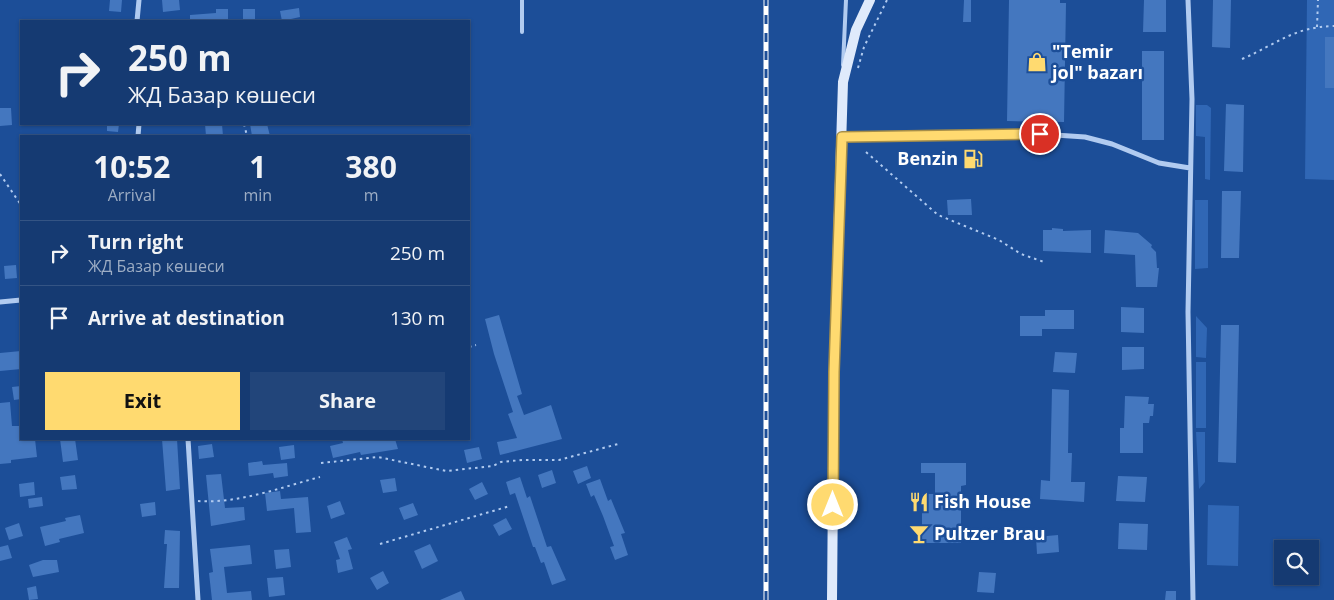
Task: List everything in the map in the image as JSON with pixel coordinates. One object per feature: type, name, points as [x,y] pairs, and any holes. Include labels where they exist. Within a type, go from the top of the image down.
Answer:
[{"type":"main road","points":[[832,600],[834,372],[843,82],[856,30],[870,0]]},
{"type":"street","points":[[137,20],[139,0]]},
{"type":"street","points":[[1188,0],[1192,99],[1188,318],[1193,600]]},
{"type":"street","points":[[842,137],[1040,134],[1085,137],[1112,144],[1158,163],[1190,168]]},
{"type":"street","points":[[0,302],[20,300]]},
{"type":"street","points":[[188,440],[198,600]]},
{"type":"lane","points":[[522,0],[522,32]]},
{"type":"lane","points":[[843,82],[846,0]]},
{"type":"path","points":[[858,68],[864,47],[887,0]]},
{"type":"path","points":[[1317,27],[1318,0]]},
{"type":"path","points":[[1242,59],[1269,47],[1296,31],[1334,26]]},
{"type":"path","points":[[866,152],[938,215],[999,240],[1021,254],[1044,262]]},
{"type":"path","points":[[0,174],[20,204]]},
{"type":"path","points":[[470,347],[476,345]]},
{"type":"path","points":[[321,463],[378,457],[446,471],[493,466],[501,462],[559,460],[618,444]]},
{"type":"path","points":[[193,501],[212,502],[247,496],[320,477]]},
{"type":"path","points":[[380,544],[510,506]]},
{"type":"shaded area","points":[[1307,0],[1334,0],[1334,180],[1305,179]]},
{"type":"shaded area","points":[[1196,105],[1207,105],[1211,108],[1210,180],[1205,179],[1205,137],[1196,136]]},
{"type":"shaded area","points":[[1195,200],[1208,200],[1208,268],[1195,269]]},
{"type":"shaded area","points":[[1196,316],[1207,328],[1206,358],[1196,357]]},
{"type":"shaded area","points":[[1196,362],[1206,362],[1206,428],[1196,428]]},
{"type":"shaded area","points":[[1196,432],[1205,432],[1205,482],[1199,489]]},
{"type":"shaded area","points":[[1208,505],[1239,506],[1238,566],[1207,565]]},
{"type":"building","points":[[110,0],[122,0],[121,12],[109,11]]},
{"type":"building","points":[[162,0],[179,0],[180,10],[163,12]]},
{"type":"building","points":[[964,0],[971,0],[971,22],[963,22]]},
{"type":"building","name":"\"Temir jol\" bazarı","points":[[1009,0],[1060,0],[1060,3],[1066,3],[1064,122],[1007,121]]},
{"type":"building","points":[[1144,0],[1166,0],[1166,32],[1143,32]]},
{"type":"building","points":[[1213,0],[1231,0],[1230,48],[1212,47]]},
{"type":"building","points":[[299,8],[300,17],[282,20],[280,11]]},
{"type":"building","points":[[216,9],[228,9],[228,20],[190,20],[190,15],[216,13]]},
{"type":"building","points":[[243,9],[255,9],[255,20],[243,20]]},
{"type":"building","points":[[1325,37],[1334,37],[1334,88],[1325,88]]},
{"type":"building","points":[[1142,51],[1164,51],[1164,140],[1142,140]]},
{"type":"building","points":[[1226,104],[1244,105],[1243,172],[1224,171]]},
{"type":"building","points":[[0,108],[11,108],[12,125],[0,126]]},
{"type":"building","points":[[107,125],[119,125],[118,132],[107,131]]},
{"type":"building","points":[[205,125],[222,125],[223,135],[206,135]]},
{"type":"building","points":[[250,125],[267,125],[270,135],[252,135]]},
{"type":"building","points":[[1222,191],[1241,191],[1239,258],[1221,258]]},
{"type":"building","points":[[971,199],[972,215],[948,215],[947,200]]},
{"type":"building","points":[[1052,228],[1063,229],[1063,231],[1091,230],[1091,253],[1043,251],[1043,230],[1052,230]]},
{"type":"building","points":[[1105,230],[1138,233],[1152,245],[1151,247],[1156,252],[1157,268],[1159,268],[1157,287],[1136,287],[1135,255],[1104,253]]},
{"type":"building","points":[[16,265],[17,278],[5,279],[4,266]]},
{"type":"building","points":[[1121,307],[1144,308],[1144,333],[1121,332]]},
{"type":"building","points":[[1045,310],[1074,310],[1074,329],[1042,329],[1042,336],[1020,336],[1020,316],[1045,316]]},
{"type":"building","points":[[499,315],[522,394],[517,396],[524,415],[551,405],[562,439],[500,455],[497,442],[517,438],[508,414],[513,412],[485,319]]},
{"type":"building","points":[[1221,325],[1239,325],[1236,463],[1218,462]]},
{"type":"building","points":[[1122,347],[1144,347],[1144,369],[1122,370]]},
{"type":"building","points":[[20,351],[20,369],[0,371],[0,353]]},
{"type":"building","points":[[1055,352],[1077,353],[1075,373],[1053,372]]},
{"type":"building","points":[[20,386],[20,399],[14,400],[12,387]]},
{"type":"building","points":[[1052,389],[1069,390],[1068,453],[1072,453],[1071,482],[1085,482],[1084,502],[1040,499],[1041,480],[1050,481]]},
{"type":"building","points":[[1125,396],[1149,397],[1148,404],[1154,404],[1153,416],[1150,416],[1149,423],[1143,423],[1143,453],[1120,453],[1120,428],[1124,428]]},
{"type":"building","points":[[10,402],[12,426],[20,426],[20,440],[35,440],[37,457],[11,460],[11,463],[0,464],[0,403]]},
{"type":"building","points":[[60,440],[75,440],[78,460],[63,462]]},
{"type":"building","points":[[162,440],[177,440],[180,489],[166,491]]},
{"type":"building","points":[[342,440],[395,440],[398,449],[361,455],[360,452],[333,458],[330,446],[343,443]]},
{"type":"building","points":[[212,444],[214,457],[199,459],[198,446]]},
{"type":"building","points":[[294,445],[295,458],[281,460],[279,447]]},
{"type":"building","points":[[479,447],[482,459],[467,463],[464,450]]},
{"type":"building","points":[[262,461],[263,465],[287,463],[288,476],[274,478],[273,473],[249,476],[248,463]]},
{"type":"building","points":[[921,463],[966,463],[966,485],[961,486],[961,543],[922,543],[922,494],[935,494],[935,473],[921,473]]},
{"type":"building","points":[[587,466],[591,478],[578,484],[573,471]]},
{"type":"building","points":[[552,470],[556,483],[542,488],[538,475]]},
{"type":"building","points":[[221,474],[225,508],[244,507],[245,520],[211,526],[206,475]]},
{"type":"building","points":[[75,475],[77,489],[62,490],[60,477]]},
{"type":"building","points":[[1118,476],[1147,477],[1145,502],[1116,501]]},
{"type":"building","points":[[520,477],[527,498],[530,496],[547,547],[551,546],[566,580],[552,585],[544,562],[541,563],[535,547],[533,547],[515,493],[510,495],[506,482]]},
{"type":"building","points":[[395,478],[397,491],[383,493],[380,480]]},
{"type":"building","points":[[600,479],[608,501],[611,499],[625,533],[621,534],[628,555],[615,560],[610,547],[614,546],[603,516],[594,495],[591,497],[586,484]]},
{"type":"building","points":[[34,482],[35,495],[20,497],[19,484]]},
{"type":"building","points":[[482,482],[488,494],[475,500],[469,489]]},
{"type":"building","points":[[280,491],[281,499],[308,497],[311,532],[296,533],[294,508],[267,511],[265,493]]},
{"type":"building","points":[[42,497],[43,506],[29,508],[28,499]]},
{"type":"building","points":[[340,501],[345,514],[331,519],[327,506]]},
{"type":"building","points":[[155,502],[156,515],[142,517],[140,504]]},
{"type":"building","points":[[413,503],[418,515],[404,520],[399,508]]},
{"type":"building","points":[[80,515],[84,533],[59,539],[60,542],[45,546],[40,527],[66,521],[65,518]]},
{"type":"building","points":[[506,518],[512,529],[499,536],[493,525]]},
{"type":"building","points":[[19,523],[23,536],[9,540],[5,528]]},
{"type":"building","points":[[1119,523],[1148,524],[1147,550],[1118,549]]},
{"type":"building","points":[[165,530],[180,531],[179,588],[164,588],[167,544],[164,544]]},
{"type":"building","points":[[1058,535],[1059,552],[1037,554],[1036,537]]},
{"type":"building","points":[[347,537],[352,549],[348,550],[353,569],[338,573],[336,560],[340,559],[334,542]]},
{"type":"building","points":[[430,544],[438,561],[422,569],[414,551]]},
{"type":"building","points":[[8,545],[12,558],[0,561],[0,547]]},
{"type":"building","points":[[250,545],[252,564],[224,567],[227,593],[251,591],[252,600],[212,600],[209,573],[213,572],[210,549]]},
{"type":"building","points":[[289,549],[291,567],[276,569],[274,550]]},
{"type":"building","points":[[43,560],[57,560],[59,572],[33,577],[29,565]]},
{"type":"building","points":[[383,571],[389,583],[377,590],[370,578]]},
{"type":"building","points":[[979,572],[996,573],[994,593],[977,592]]},
{"type":"building","points":[[283,577],[285,595],[269,597],[267,578]]},
{"type":"building","points":[[36,586],[38,599],[29,600],[27,588]]},
{"type":"building","points":[[461,591],[465,600],[440,600]]},
{"type":"building","points":[[1166,591],[1176,591],[1176,600],[1165,600]]},
{"type":"railway","points":[[766,0],[766,600]]},
{"type":"place","name":"\"Temir jol\" bazarı","points":[[1037,62]]},
{"type":"place","name":"Benzin","points":[[973,159]]},
{"type":"place","name":"Fish House","points":[[919,502]]},
{"type":"place","name":"Pultzer Brau","points":[[919,534]]},
{"type":"route","points":[[833,505],[834,372],[842,137],[1040,134]]}]
